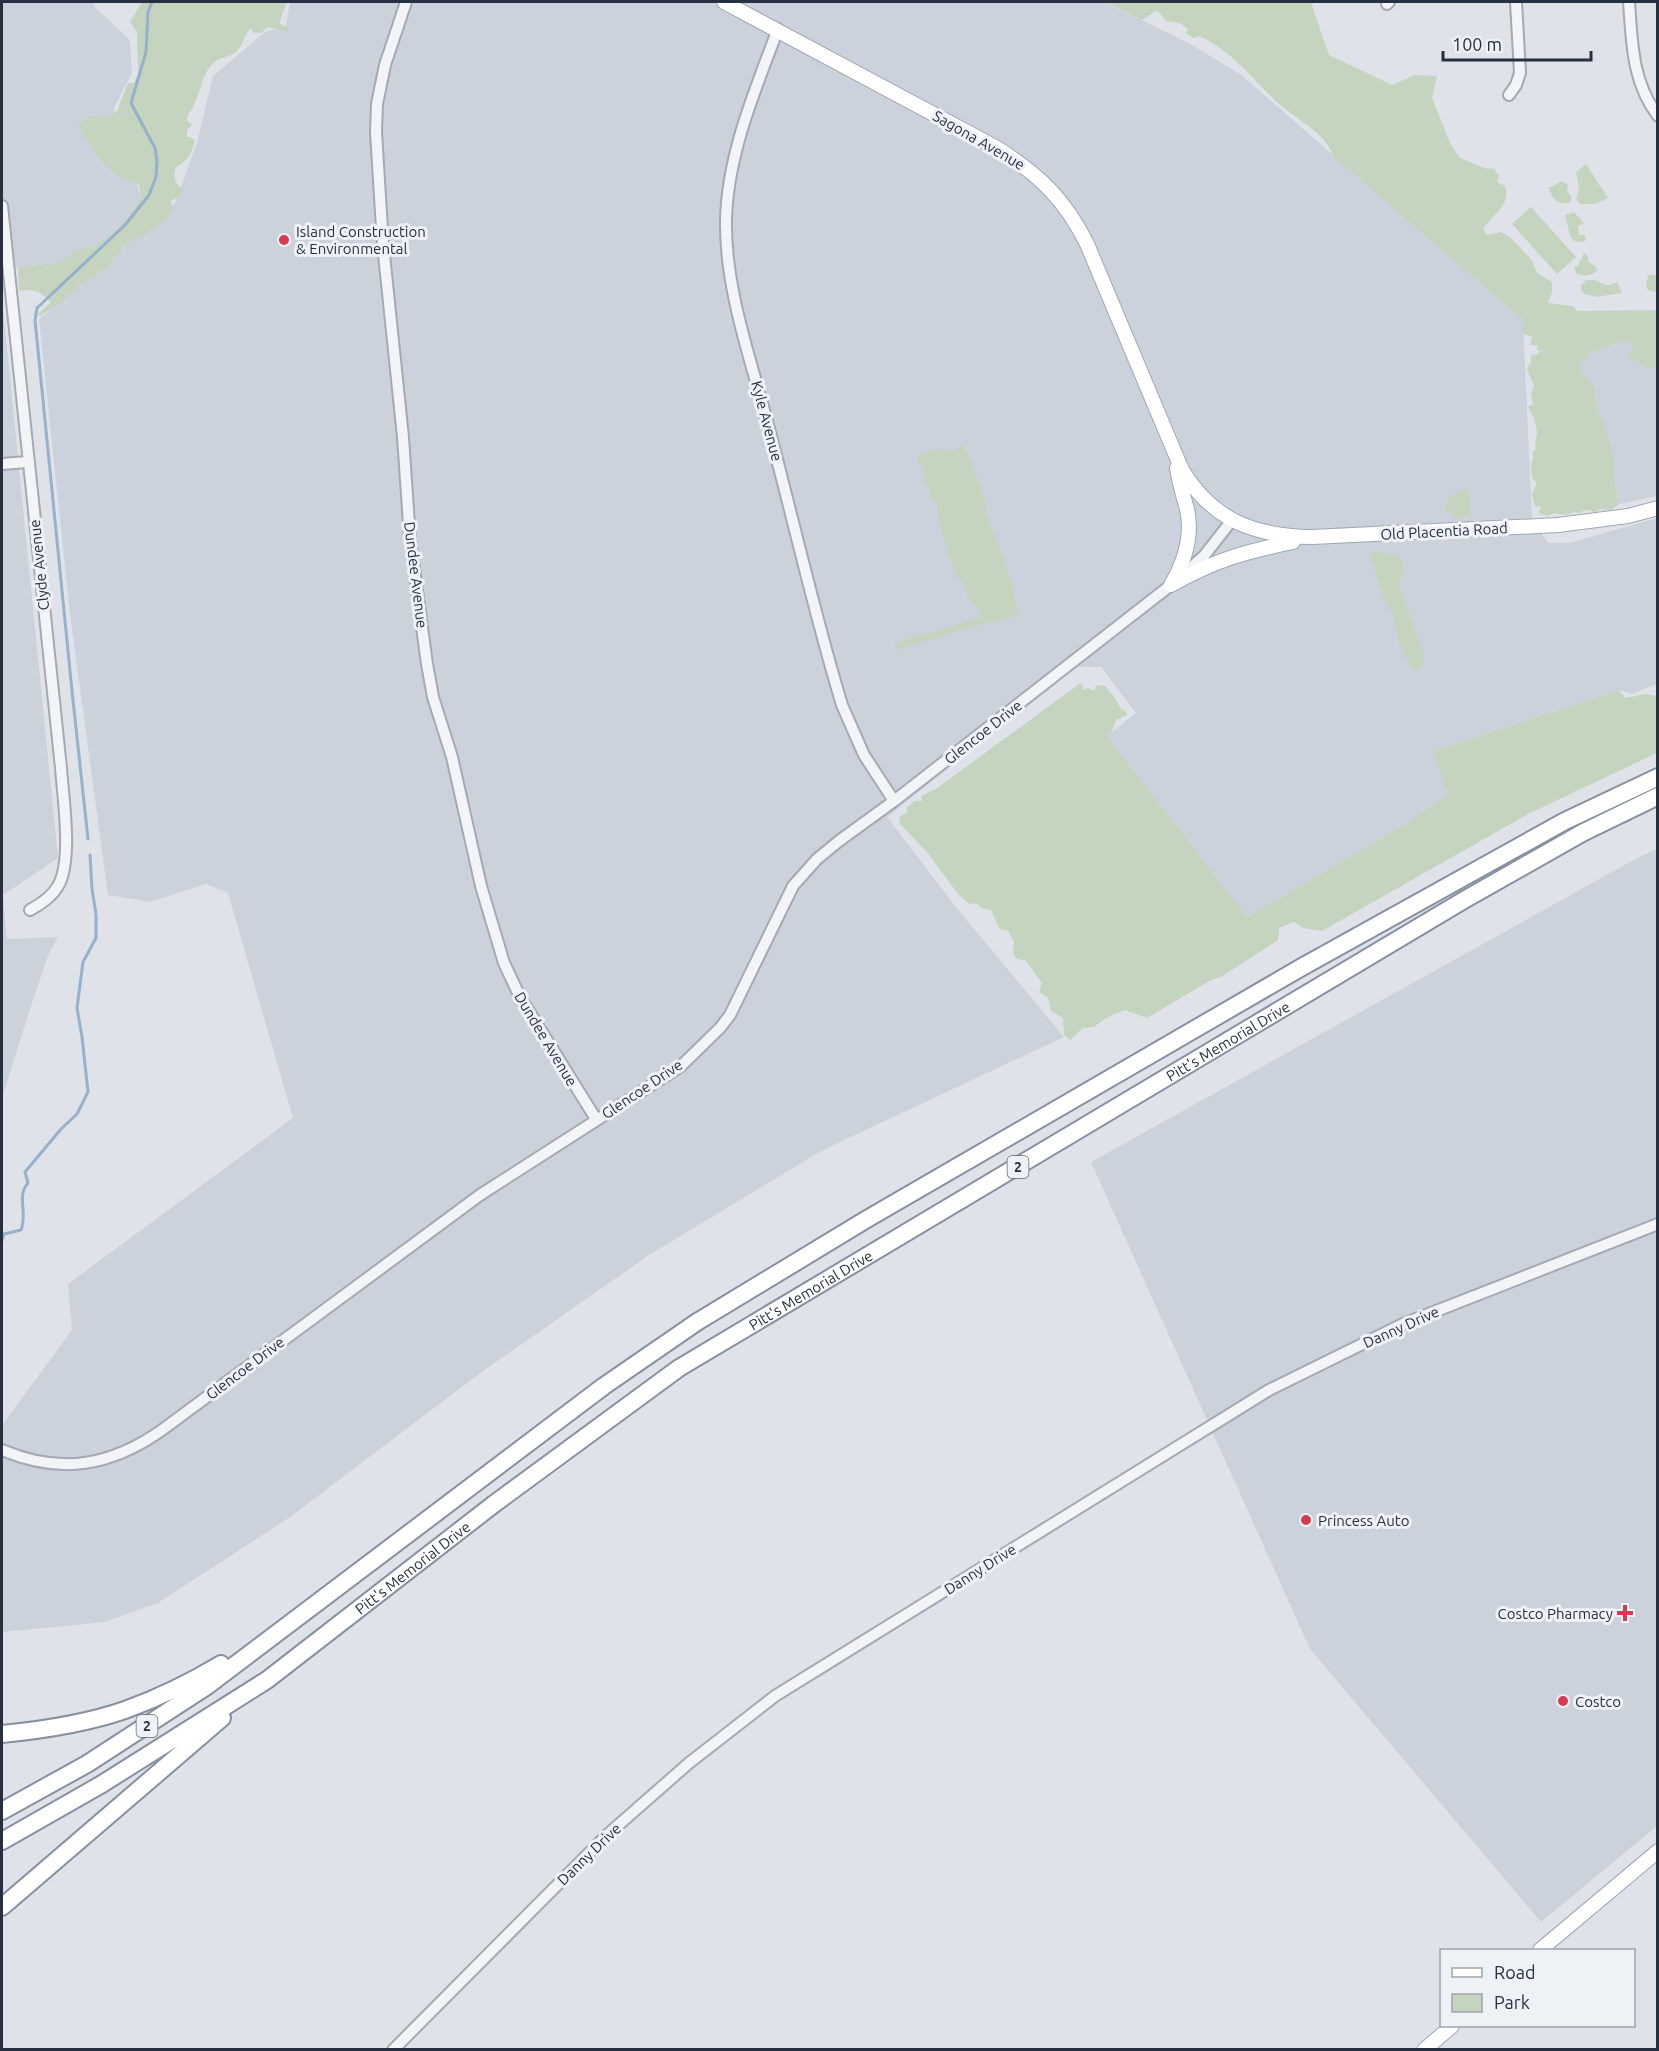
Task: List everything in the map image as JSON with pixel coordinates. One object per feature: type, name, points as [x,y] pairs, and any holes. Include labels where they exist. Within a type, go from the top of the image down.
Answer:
[{"type":"highway","name":"Pitt's Memorial Drive","points":[[2,1811],[79,1769],[207,1686],[604,1386],[697,1322],[867,1219],[1302,966],[1565,821],[1658,777]]},
{"type":"highway","name":"Pitt's Memorial Drive","points":[[2,1841],[102,1784],[267,1680],[494,1504],[680,1368],[1474,895],[1582,833],[1658,796]]},
{"type":"highway","points":[[2,1734],[50,1729],[124,1711],[196,1678],[284,1628]]},
{"type":"highway","points":[[2,1907],[267,1680]]},
{"type":"main road","name":"Sagona Avenue","points":[[723,2],[997,148],[1027,167],[1052,190],[1072,215],[1087,244],[1177,460],[1199,494],[1232,520]]},
{"type":"main road","points":[[1171,585],[1182,562],[1189,534],[1189,520],[1179,483],[1177,460]]},
{"type":"main road","name":"Old Placentia Road","points":[[1232,520],[1273,535],[1312,537],[1558,525],[1628,516],[1658,508]]},
{"type":"main road","points":[[1171,585],[1228,558],[1312,537]]},
{"type":"main road","points":[[1541,1949],[1658,1851]]},
{"type":"main road","points":[[1424,2049],[1450,2027]]},
{"type":"street","name":"Dundee Avenue","points":[[406,2],[385,65],[377,104],[376,132],[383,245],[403,437],[410,539],[427,664],[433,697],[452,757],[481,886],[504,963],[520,998],[596,1119]]},
{"type":"street","points":[[1509,95],[1516,86],[1520,73],[1516,2]]},
{"type":"street","points":[[1629,2],[1637,77],[1645,97],[1658,116]]},
{"type":"street","name":"Kyle Avenue","points":[[778,30],[749,112],[730,183],[726,220],[730,275],[846,716],[864,755],[894,801]]},
{"type":"street","name":"Clyde Avenue","points":[[2,206],[27,462],[61,768],[65,854],[64,873],[58,886],[48,898],[30,910]]},
{"type":"street","points":[[2,464],[27,462]]},
{"type":"street","name":"Glencoe Drive","points":[[2,1450],[40,1463],[71,1465],[104,1460],[135,1448],[474,1199],[681,1066],[730,1015],[793,886],[803,873],[839,841],[894,801],[1171,585],[1204,556],[1232,520]]},
{"type":"street","name":"Danny Drive","points":[[393,2049],[607,1835],[689,1763],[775,1696],[1269,1390],[1403,1324],[1658,1224]]},
{"type":"shaded area","points":[[2,2],[93,2],[95,7],[130,40],[132,73],[114,108],[141,197],[129,216],[110,235],[92,247],[77,250],[60,262],[2,270]]},
{"type":"shaded area","points":[[290,2],[1104,2],[1185,41],[1240,74],[1523,320],[1532,521],[1548,543],[1570,543],[1657,518],[1657,684],[1632,694],[1619,690],[1434,751],[1449,795],[1404,825],[1247,917],[1107,736],[1136,713],[1101,667],[1077,667],[887,817],[956,907],[1064,1037],[823,1150],[649,1255],[479,1374],[290,1517],[158,1603],[105,1622],[2,1632],[2,1425],[72,1330],[68,1284],[293,1118],[228,893],[206,884],[150,902],[108,895],[70,614],[39,319],[175,203],[197,143],[213,76],[265,32],[286,26]]},
{"type":"shaded area","points":[[2,298],[58,858],[3,895],[7,939],[58,937],[48,956],[2,1098]]},
{"type":"shaded area","points":[[1628,340],[1634,345],[1630,357],[1644,367],[1657,368],[1657,496],[1619,504],[1593,387],[1582,375],[1580,363],[1586,359],[1588,354]]},
{"type":"shaded area","points":[[1657,849],[1657,1826],[1541,1922],[1310,1649],[1091,1162]]},
{"type":"green space","points":[[142,2],[287,2],[279,23],[288,28],[288,31],[267,27],[261,33],[254,33],[251,28],[237,51],[216,61],[211,66],[187,118],[192,125],[187,130],[187,136],[195,140],[189,156],[176,167],[175,179],[182,189],[180,196],[171,201],[172,210],[169,216],[158,226],[122,247],[120,253],[114,256],[110,266],[80,284],[61,302],[40,316],[38,314],[51,302],[37,292],[19,291],[18,268],[60,262],[77,250],[92,247],[110,235],[129,216],[141,197],[139,185],[128,181],[110,169],[96,153],[78,125],[89,116],[109,117],[117,111],[128,83],[134,83],[138,74],[137,32],[130,22]]},
{"type":"green space","points":[[1105,2],[1313,2],[1312,6],[1329,55],[1392,85],[1415,75],[1437,76],[1432,98],[1451,145],[1460,158],[1484,168],[1494,169],[1499,176],[1497,182],[1505,186],[1504,204],[1483,229],[1487,235],[1501,232],[1512,239],[1531,259],[1537,273],[1552,282],[1552,292],[1548,303],[1573,306],[1577,311],[1657,310],[1657,368],[1644,367],[1629,357],[1634,345],[1628,340],[1588,354],[1586,359],[1580,363],[1582,375],[1590,380],[1594,388],[1595,400],[1611,449],[1619,504],[1611,510],[1599,509],[1594,513],[1587,510],[1565,515],[1554,513],[1548,516],[1538,513],[1541,508],[1540,506],[1535,507],[1532,494],[1537,482],[1533,480],[1531,470],[1537,431],[1528,407],[1533,404],[1531,394],[1534,386],[1527,369],[1531,362],[1531,355],[1538,354],[1540,351],[1537,350],[1537,345],[1530,345],[1532,337],[1523,333],[1523,320],[1333,156],[1326,142],[1314,130],[1277,102],[1224,51],[1199,36],[1193,38],[1186,33],[1188,29],[1180,23],[1166,21],[1156,11],[1142,20]]},
{"type":"green space","points":[[1586,164],[1608,198],[1595,204],[1580,204],[1576,199],[1579,189],[1576,172]]},
{"type":"green space","points":[[1562,181],[1568,185],[1567,191],[1571,196],[1571,202],[1560,202],[1554,199],[1550,192],[1549,188]]},
{"type":"green space","points":[[1531,207],[1576,257],[1557,274],[1512,224]]},
{"type":"green space","points":[[1574,212],[1584,223],[1578,226],[1579,235],[1585,235],[1584,242],[1574,241],[1570,236],[1565,215]]},
{"type":"green space","points":[[1584,253],[1588,256],[1588,262],[1598,270],[1593,274],[1577,274],[1574,267],[1578,266]]},
{"type":"green space","points":[[1657,273],[1657,291],[1648,290],[1646,285],[1648,276],[1651,274],[1655,276]]},
{"type":"green space","points":[[1584,280],[1594,280],[1606,285],[1617,282],[1622,293],[1596,297],[1584,294],[1581,284],[1586,283]]},
{"type":"green space","points":[[964,445],[986,502],[985,511],[1011,580],[1018,616],[975,626],[896,650],[895,644],[914,636],[942,630],[979,617],[979,610],[969,600],[966,588],[959,580],[952,564],[941,529],[937,502],[930,499],[930,490],[924,480],[925,473],[918,461],[918,456],[927,452],[939,449],[952,451]]},
{"type":"green space","points":[[1468,489],[1471,514],[1457,519],[1453,518],[1450,512],[1445,511],[1450,498]]},
{"type":"green space","points":[[1374,552],[1398,556],[1402,561],[1404,572],[1399,582],[1401,592],[1424,655],[1422,665],[1417,669],[1411,668],[1400,645],[1393,615],[1383,597],[1372,561],[1369,558]]},
{"type":"green space","points":[[1079,684],[1083,685],[1083,690],[1088,688],[1095,691],[1096,685],[1105,686],[1121,709],[1126,711],[1127,715],[1116,720],[1112,731],[1107,736],[1247,917],[1404,825],[1448,795],[1434,751],[1619,690],[1625,698],[1645,694],[1657,696],[1657,753],[1528,814],[1322,931],[1303,928],[1294,922],[1279,928],[1278,940],[1221,977],[1211,980],[1147,1018],[1125,1010],[1108,1017],[1094,1027],[1083,1028],[1070,1040],[1064,1035],[1063,1018],[1051,1011],[1048,998],[1039,992],[1042,983],[1026,961],[1015,958],[1014,942],[1008,931],[999,928],[991,910],[981,908],[977,903],[969,904],[958,894],[927,852],[899,823],[900,816],[907,813],[907,808],[914,801],[922,801],[921,796],[936,789]]},
{"type":"waterway","points":[[88,839],[35,320],[37,308],[125,225],[149,195],[156,177],[155,148],[131,103],[146,52],[148,12],[152,2]]},
{"type":"waterway","points":[[2,1240],[4,1234],[21,1230],[22,1199],[28,1183],[25,1172],[61,1129],[77,1114],[88,1092],[77,1008],[83,962],[96,938],[90,855]]},
{"type":"place","name":"Island Construction & Environmental","points":[[284,240]]},
{"type":"place","name":"Princess Auto","points":[[1306,1520]]},
{"type":"place","name":"Costco Pharmacy","points":[[1625,1613]]},
{"type":"place","name":"Costco","points":[[1563,1701]]}]
